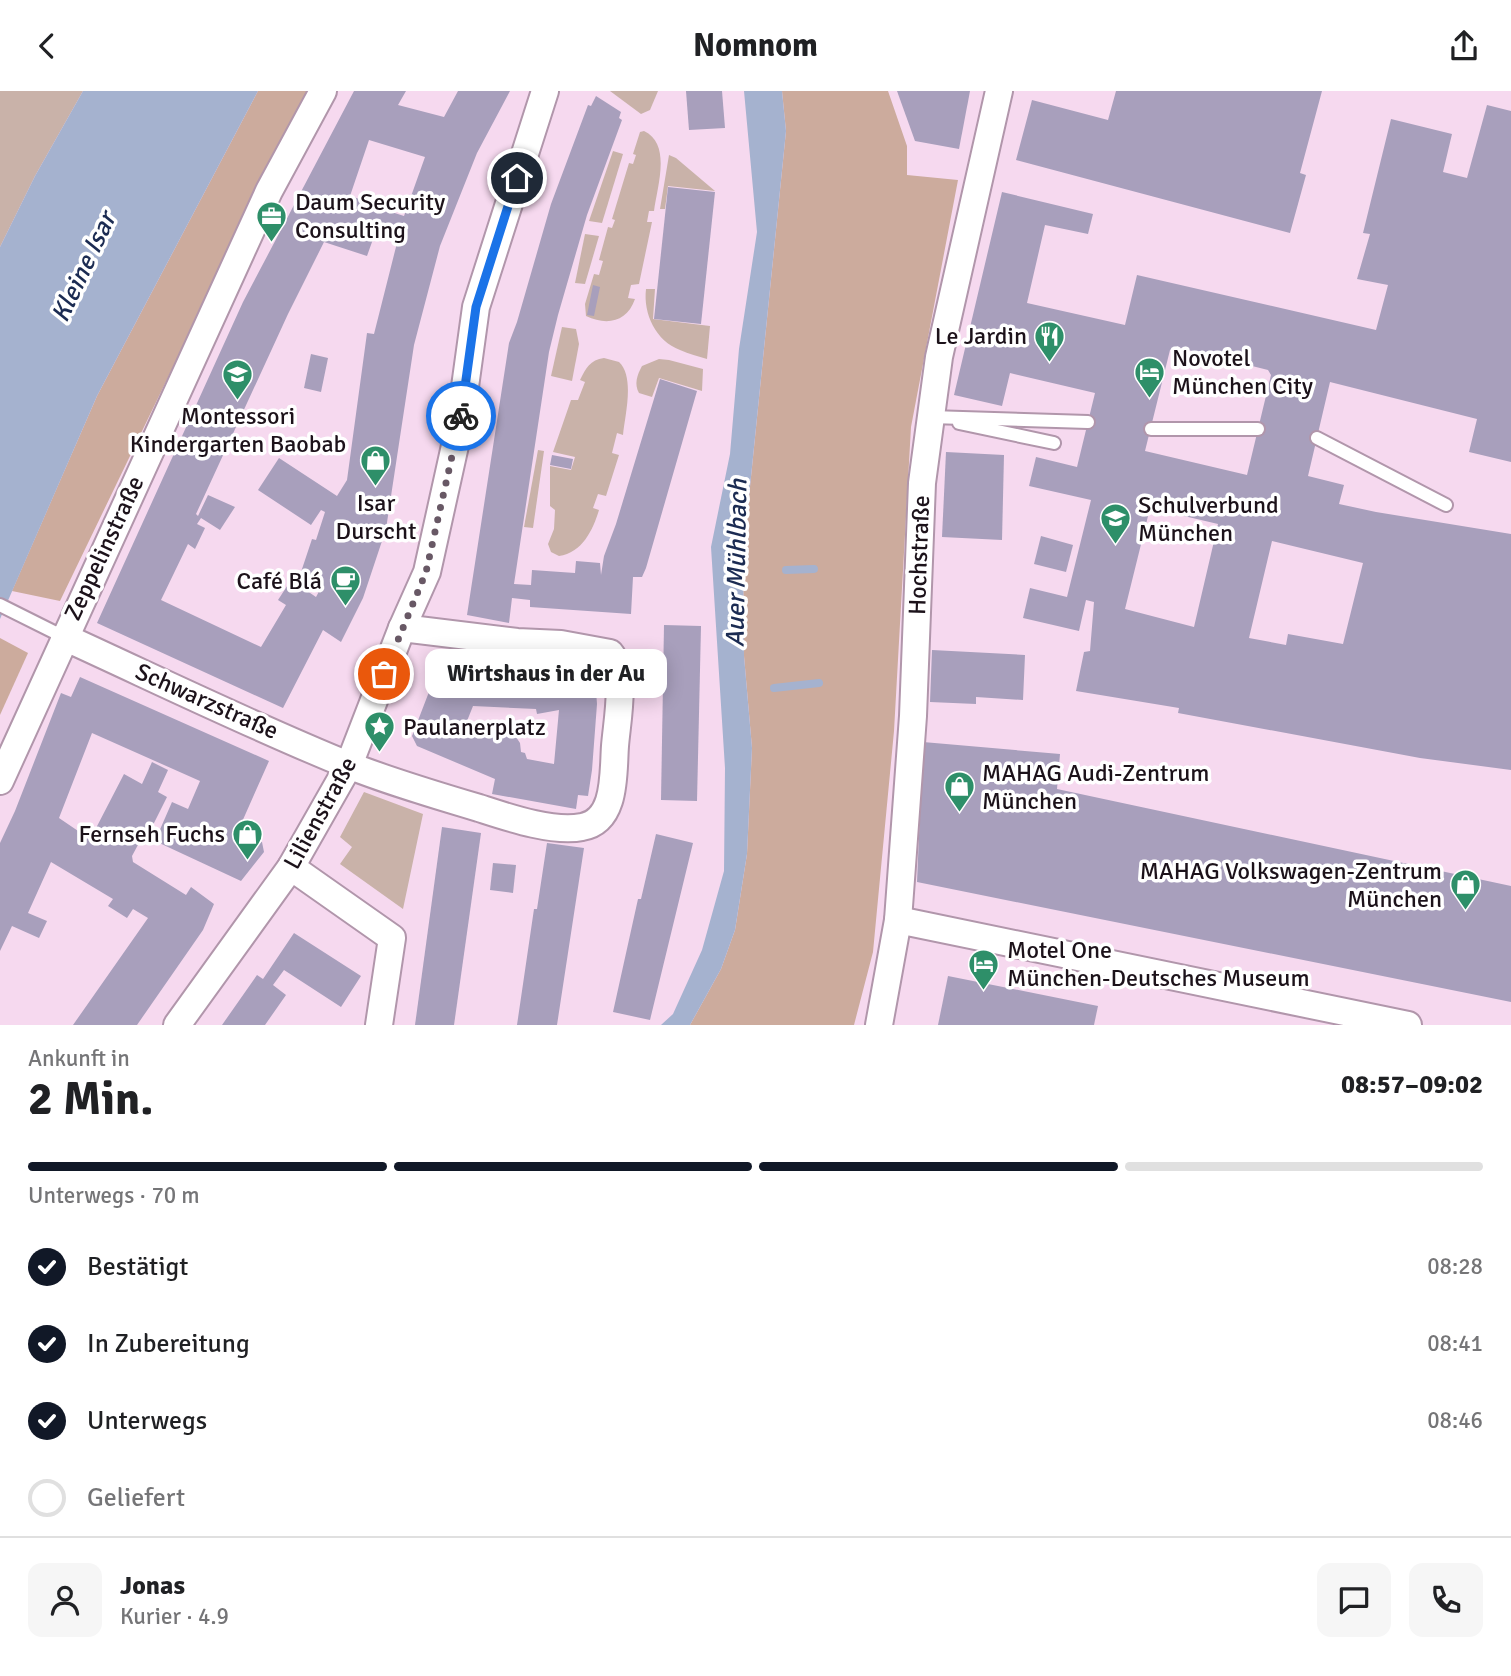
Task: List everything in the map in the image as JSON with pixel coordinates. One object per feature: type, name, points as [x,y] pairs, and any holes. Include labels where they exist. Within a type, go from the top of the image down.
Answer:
[{"type":"street","name":"Zeppelinstraße","points":[[0,781],[269,191],[323,91]]},
{"type":"street","name":"Lilienstraße","points":[[177,1025],[291,867],[349,765],[426,572],[460,423],[476,307],[545,91]]},
{"type":"street","name":"Hochstraße","points":[[879,1025],[898,920],[913,716],[922,483],[939,358],[999,91]]},
{"type":"street","points":[[349,765],[533,825],[584,827],[601,816],[608,807],[619,672],[610,653],[561,644],[517,642],[402,628]]},
{"type":"street","name":"Schwarzstraße","points":[[64,637],[349,765]]},
{"type":"street","points":[[291,867],[392,938],[379,1025]]},
{"type":"street","points":[[898,920],[1408,1025]]},
{"type":"lane","points":[[931,417],[1088,422]]},
{"type":"lane","points":[[931,417],[1054,443]]},
{"type":"lane","points":[[1150,429],[1258,429]]},
{"type":"lane","points":[[1317,438],[1446,505]]},
{"type":"lane","points":[[4,607],[64,637]]},
{"type":"shaded area","points":[[0,91],[83,91],[35,176],[0,247]]},
{"type":"shaded area","points":[[258,91],[311,91],[229,251],[60,601],[12,591],[97,396]]},
{"type":"shaded area","points":[[610,91],[658,91],[650,110],[641,114]]},
{"type":"shaded area","points":[[782,91],[888,91],[907,146],[907,175],[958,180],[911,427],[894,731],[873,952],[854,1025],[690,1025],[721,969],[735,930],[747,854],[752,748],[744,656],[743,556],[786,131]]},
{"type":"shaded area","points":[[644,131],[653,137],[658,146],[661,167],[654,211],[649,211],[647,222],[652,222],[639,284],[631,285],[628,298],[635,299],[627,313],[615,320],[601,321],[586,316],[585,304],[594,274],[599,275],[603,261],[599,260],[608,227],[612,228],[615,220],[612,219],[629,163],[633,164],[636,155],[633,154],[640,132]]},
{"type":"shaded area","points":[[613,151],[623,154],[602,223],[589,221]]},
{"type":"shaded area","points":[[669,155],[715,191],[668,186],[665,209],[660,209]]},
{"type":"shaded area","points":[[585,234],[599,236],[585,284],[575,283]]},
{"type":"shaded area","points":[[646,289],[655,289],[653,319],[710,326],[707,359],[687,353],[664,340],[649,317]]},
{"type":"shaded area","points":[[562,327],[576,329],[579,344],[572,381],[551,376]]},
{"type":"shaded area","points":[[604,358],[619,362],[627,377],[628,397],[623,435],[617,433],[612,453],[619,455],[606,496],[598,494],[593,508],[599,510],[590,533],[574,550],[559,556],[551,552],[548,544],[554,529],[555,510],[550,506],[550,466],[571,470],[575,457],[553,452],[571,400],[578,400],[585,382],[580,380],[582,376],[592,363]]},
{"type":"shaded area","points":[[659,359],[703,369],[702,391],[659,378],[652,397],[639,393],[637,379],[642,366]]},
{"type":"shaded area","points":[[538,450],[544,451],[533,528],[524,527]]},
{"type":"shaded area","points":[[0,638],[28,653],[0,715]]},
{"type":"shaded area","points":[[364,792],[423,814],[403,909],[340,864],[352,847],[340,837]]},
{"type":"water","name":"Kleine Isar","points":[[83,91],[258,91],[97,396],[0,619],[0,247],[35,176]]},
{"type":"water","name":"Auer Mühlbach","points":[[744,91],[782,91],[786,131],[743,556],[744,656],[752,748],[747,854],[735,930],[721,969],[690,1025],[661,1025],[673,1014],[702,950],[724,871],[725,768],[711,547],[730,454],[739,349],[757,232]]},
{"type":"building","points":[[354,91],[406,91],[398,105],[444,117],[458,91],[510,91],[477,153],[440,246],[414,345],[386,529],[363,598],[341,642],[323,630],[283,708],[97,623],[243,302]],"holes":[[[369,140],[425,157],[404,216],[350,196]],[[377,228],[399,235],[374,334],[367,333],[347,480],[337,496],[279,458],[258,490],[311,525],[321,510],[325,512],[316,540],[312,539],[299,578],[323,584],[316,597],[291,580],[278,600],[286,605],[261,647],[161,600],[188,544],[195,549],[205,528],[197,524],[201,518],[220,530],[235,507],[208,495],[198,516],[196,514],[324,242],[367,256]]]},
{"type":"building","points":[[686,91],[722,91],[725,128],[689,130]]},
{"type":"building","points":[[897,91],[970,91],[959,149],[915,141]]},
{"type":"building","points":[[1116,91],[1322,91],[1300,173],[1306,175],[1290,233],[1016,160],[1032,100],[1108,120]]},
{"type":"building","points":[[596,96],[621,112],[619,118],[622,120],[587,215],[549,352],[514,584],[531,585],[532,570],[575,573],[576,561],[600,563],[601,575],[604,556],[660,379],[697,391],[646,568],[642,577],[633,577],[631,614],[530,607],[530,600],[512,598],[509,623],[467,615],[509,343],[551,204],[588,105],[591,106]]},
{"type":"building","points":[[1487,105],[1511,111],[1511,462],[1469,452],[1477,419],[1330,382],[1308,476],[1344,485],[1339,504],[1511,534],[1511,770],[1420,758],[1178,713],[1179,708],[1076,691],[1084,652],[1090,651],[1094,602],[1086,600],[1079,631],[1023,618],[1030,588],[1067,597],[1091,500],[1029,486],[1036,457],[1077,467],[1095,393],[1010,373],[1002,406],[954,395],[1002,192],[1093,214],[1088,234],[1045,225],[1027,303],[1125,325],[1137,275],[1376,330],[1388,285],[1357,279],[1370,234],[1363,233],[1391,119],[1452,134],[1443,172],[1467,178]],"holes":[[[1176,347],[1268,370],[1271,375],[1247,475],[1145,451],[1170,350]],[[1150,508],[1218,524],[1194,627],[1125,609]],[[1272,541],[1363,563],[1343,644],[1288,634],[1286,645],[1249,638]]]},
{"type":"building","points":[[668,187],[715,192],[701,324],[654,319]]},
{"type":"building","points":[[593,285],[600,287],[594,316],[587,315]]},
{"type":"building","points":[[311,354],[328,358],[321,392],[304,388]]},
{"type":"building","points":[[946,452],[1004,455],[1002,540],[942,537]]},
{"type":"building","points":[[552,455],[573,459],[571,469],[550,465]]},
{"type":"building","points":[[1041,536],[1073,545],[1066,572],[1034,564]]},
{"type":"building","points":[[664,625],[701,626],[697,801],[661,800]]},
{"type":"building","points":[[932,650],[1025,655],[1023,700],[976,697],[976,704],[930,702]]},
{"type":"building","points":[[449,660],[515,667],[594,663],[597,704],[592,770],[588,796],[578,795],[576,809],[492,794],[495,779],[417,746],[412,736],[439,666]],"holes":[[[473,706],[536,709],[537,714],[559,710],[554,764],[527,759],[525,753],[521,752],[516,737],[467,721]]]},
{"type":"building","points":[[80,677],[269,761],[238,831],[262,842],[264,852],[241,881],[155,841],[172,802],[188,809],[200,781],[92,733],[59,818],[84,835],[94,832],[124,774],[142,784],[152,762],[168,770],[158,792],[167,797],[150,831],[146,830],[132,856],[133,862],[186,895],[191,887],[214,904],[203,930],[137,1025],[73,1025],[148,918],[133,909],[127,918],[108,906],[113,899],[51,862],[28,913],[47,921],[39,938],[12,926],[0,951],[0,843],[61,693],[71,697]]},
{"type":"building","points":[[923,742],[1060,754],[1057,789],[1511,886],[1511,1002],[917,882]]},
{"type":"building","points":[[442,827],[481,833],[454,1025],[415,1025]]},
{"type":"building","points":[[656,834],[693,843],[650,1020],[613,1012],[638,899],[641,899]]},
{"type":"building","points":[[547,843],[584,848],[557,1025],[517,1025],[534,909],[537,909]]},
{"type":"building","points":[[493,863],[516,865],[513,893],[490,890]]},
{"type":"building","points":[[294,933],[361,976],[341,1007],[284,970],[273,985],[286,995],[265,1025],[222,1025],[257,975],[263,979]]},
{"type":"building","name":"Motel One München-Deutsches Museum","points":[[948,976],[1098,1006],[1094,1025],[938,1025]]},
{"type":"waterway","points":[[786,570],[814,569]]},
{"type":"waterway","points":[[774,688],[819,683]]},
{"type":"way so far","points":[[384,674],[426,572],[461,416]]},
{"type":"place","name":"Daum Security Consulting","points":[[272,243]]},
{"type":"place","name":"Le Jardin","points":[[1050,363]]},
{"type":"place","name":"Novotel München City","points":[[1149,399]]},
{"type":"place","name":"Montessori Kindergarten Baobab","points":[[238,401]]},
{"type":"place","name":"Isar Durscht","points":[[376,488]]},
{"type":"place","name":"Schulverbund München","points":[[1115,546]]},
{"type":"place","name":"Café Blá","points":[[345,608]]},
{"type":"place","name":"Wirtshaus in der Au","points":[[384,674]]},
{"type":"place","name":"Paulanerplatz","points":[[380,754]]},
{"type":"place","name":"MAHAG Audi-Zentrum München","points":[[959,814]]},
{"type":"place","name":"Fernseh Fuchs","points":[[248,861]]},
{"type":"place","name":"MAHAG Volkswagen-Zentrum München","points":[[1465,912]]},
{"type":"place","name":"Motel One München-Deutsches Museum","points":[[984,991]]},
{"type":"route","points":[[461,416],[476,307],[517,178]]}]
